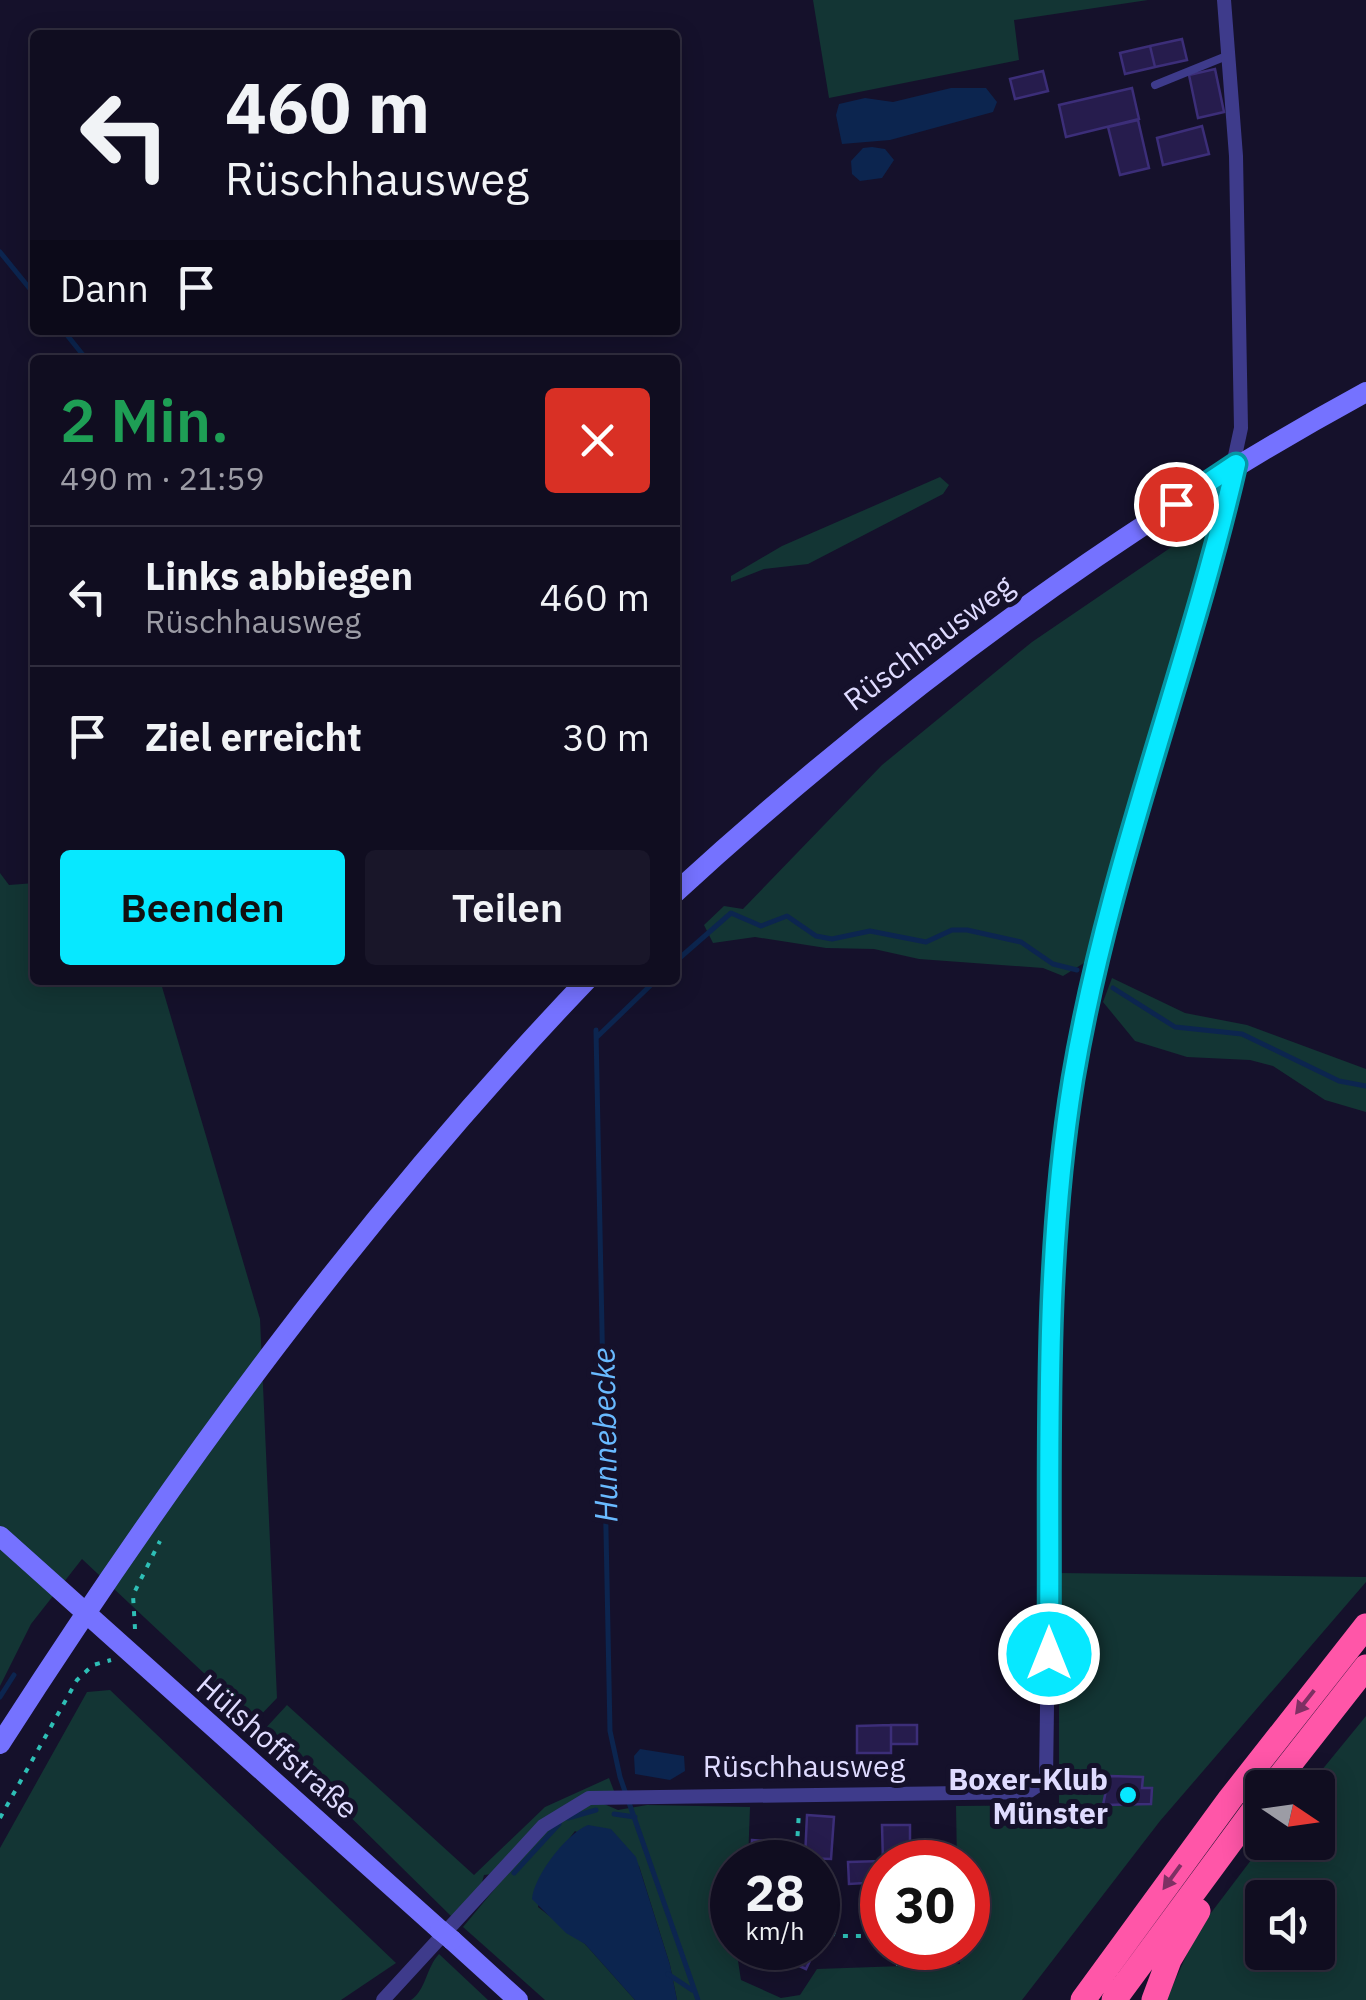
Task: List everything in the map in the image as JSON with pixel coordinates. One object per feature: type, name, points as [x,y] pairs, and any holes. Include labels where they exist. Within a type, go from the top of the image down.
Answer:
[{"type":"highway","points":[[1083,2000],[1230,1799],[1366,1626]]},
{"type":"highway","points":[[1285,1770],[1366,1667]]},
{"type":"highway","points":[[1114,2000],[1245,1823]]},
{"type":"highway","points":[[1154,2000],[1178,1944],[1245,1829]]},
{"type":"main road","name":"Rüschhausweg","points":[[680,888],[783,794],[943,664],[1026,603],[1236,464],[1366,392]]},
{"type":"main road","points":[[0,1744],[83,1615],[254,1375],[353,1246],[454,1126],[582,985]]},
{"type":"main road","name":"Hülshoffstraße","points":[[0,1536],[83,1615],[518,2000]]},
{"type":"street","name":"Rüschhausweg","points":[[383,2000],[543,1826],[573,1804],[606,1795],[1028,1792],[1046,1780],[1053,1270],[1073,1081],[1102,942],[1236,464],[1242,336],[1224,0]]},
{"type":"lane","points":[[1155,85],[1229,54]]},
{"type":"path","points":[[135,1631],[130,1611],[133,1594],[164,1534]]},
{"type":"path","points":[[0,1818],[77,1680],[93,1665],[108,1664]]},
{"type":"path","points":[[797,1840],[800,1796]]},
{"type":"green space","points":[[813,0],[1148,0],[1014,20],[1019,60],[829,98]]},
{"type":"green space","points":[[940,477],[949,485],[943,494],[808,564],[764,569],[731,582],[731,576],[782,546]]},
{"type":"green space","points":[[1198,529],[1208,537],[1084,963],[1063,976],[1043,968],[919,959],[874,949],[826,948],[755,937],[713,943],[704,925],[724,906],[743,909],[882,765],[1032,642]]},
{"type":"green space","points":[[0,873],[9,885],[30,883],[30,985],[161,985],[260,1319],[277,1698],[255,1721],[82,1559],[31,1624],[0,1686]]},
{"type":"green space","points":[[1112,978],[1185,1013],[1247,1025],[1366,1069],[1366,1112],[1325,1100],[1273,1066],[1250,1060],[1187,1057],[1135,1041],[1103,1002]]},
{"type":"green space","points":[[1059,1573],[1366,1577],[1366,1582],[1160,1821],[1022,2000],[677,2000],[639,1866],[575,1831],[542,1874],[538,1907],[585,1944],[635,2000],[545,2000],[463,1927],[542,1832],[597,1801],[618,1810],[647,1805],[750,1807],[749,1840],[710,1840],[710,1970],[739,1970],[741,1980],[781,1998],[800,1995],[816,1970],[990,1970],[990,1840],[957,1840],[956,1806],[1059,1805]]},
{"type":"green space","points":[[110,1690],[396,1963],[341,2000],[0,2000],[0,1848],[87,1692]]},
{"type":"green space","points":[[287,1705],[474,1875],[545,1807],[609,1778],[614,1791],[577,1801],[546,1820],[492,1874],[484,1875],[480,1890],[452,1917],[263,1731]]},
{"type":"green space","points":[[1366,1716],[1366,2000],[1166,2000],[1198,1930],[1251,1860],[1335,1860],[1335,1770],[1322,1770]]},
{"type":"green space","points":[[439,1954],[488,2000],[411,2000],[420,1991]]},
{"type":"water","points":[[951,88],[986,88],[997,102],[993,112],[890,140],[842,144],[836,115],[839,104],[865,98],[893,102]]},
{"type":"water","points":[[863,148],[885,149],[894,160],[882,178],[860,181],[852,174],[851,161]]},
{"type":"water","points":[[640,1749],[684,1756],[685,1771],[670,1780],[635,1774],[634,1756]]},
{"type":"water","points":[[588,1825],[611,1829],[636,1857],[677,2000],[635,2000],[585,1944],[566,1933],[532,1899],[538,1879],[552,1857]]},
{"type":"building","points":[[1182,39],[1187,60],[1155,67],[1150,46]]},
{"type":"building","points":[[1150,46],[1155,67],[1125,74],[1120,53]]},
{"type":"building","points":[[1215,69],[1224,112],[1198,118],[1189,75]]},
{"type":"building","points":[[1043,71],[1048,91],[1015,99],[1010,79]]},
{"type":"building","points":[[1132,88],[1139,119],[1066,137],[1059,105]]},
{"type":"building","points":[[1138,120],[1149,168],[1120,175],[1108,127]]},
{"type":"building","points":[[1202,126],[1209,154],[1163,165],[1157,138]]},
{"type":"building","points":[[891,1725],[891,1753],[857,1753],[857,1726]]},
{"type":"building","points":[[891,1725],[917,1725],[917,1744],[891,1744]]},
{"type":"building","name":"Boxer-Klub Münster","points":[[1109,1776],[1143,1777],[1142,1788],[1152,1788],[1151,1804],[1103,1805]]},
{"type":"building","points":[[807,1815],[834,1817],[832,1840],[806,1840]]},
{"type":"building","points":[[882,1825],[910,1825],[910,1840],[882,1840]]},
{"type":"building","points":[[848,1862],[860,1862],[860,1883],[849,1884]]},
{"type":"waterway","name":"Hunnebecke","points":[[0,252],[30,289]]},
{"type":"waterway","name":"Hunnebecke","points":[[67,335],[83,355]]},
{"type":"waterway","points":[[680,958],[731,913],[761,926],[787,916],[816,936],[832,939],[870,931],[926,942],[952,930],[967,930],[1021,942],[1053,964],[1077,970]]},
{"type":"waterway","points":[[597,1037],[651,985]]},
{"type":"waterway","points":[[1113,988],[1175,1027],[1242,1034],[1339,1081],[1366,1086]]},
{"type":"waterway","name":"Hunnebecke","points":[[596,1030],[610,1731],[620,1777],[698,2000]]},
{"type":"waterway","points":[[0,1697],[14,1675]]},
{"type":"waterway","points":[[568,1818],[596,1810]]},
{"type":"waterway","points":[[614,1814],[635,1817]]},
{"type":"waterway","points":[[514,1873],[559,1824]]},
{"type":"waterway","name":"Hunnebecke","points":[[668,1974],[692,1990]]},
{"type":"place","name":"Boxer-Klub Münster","points":[[1128,1795]]},
{"type":"route","points":[[1049,1654],[1053,1270],[1073,1081],[1102,942],[1236,464],[1176,504]]}]
